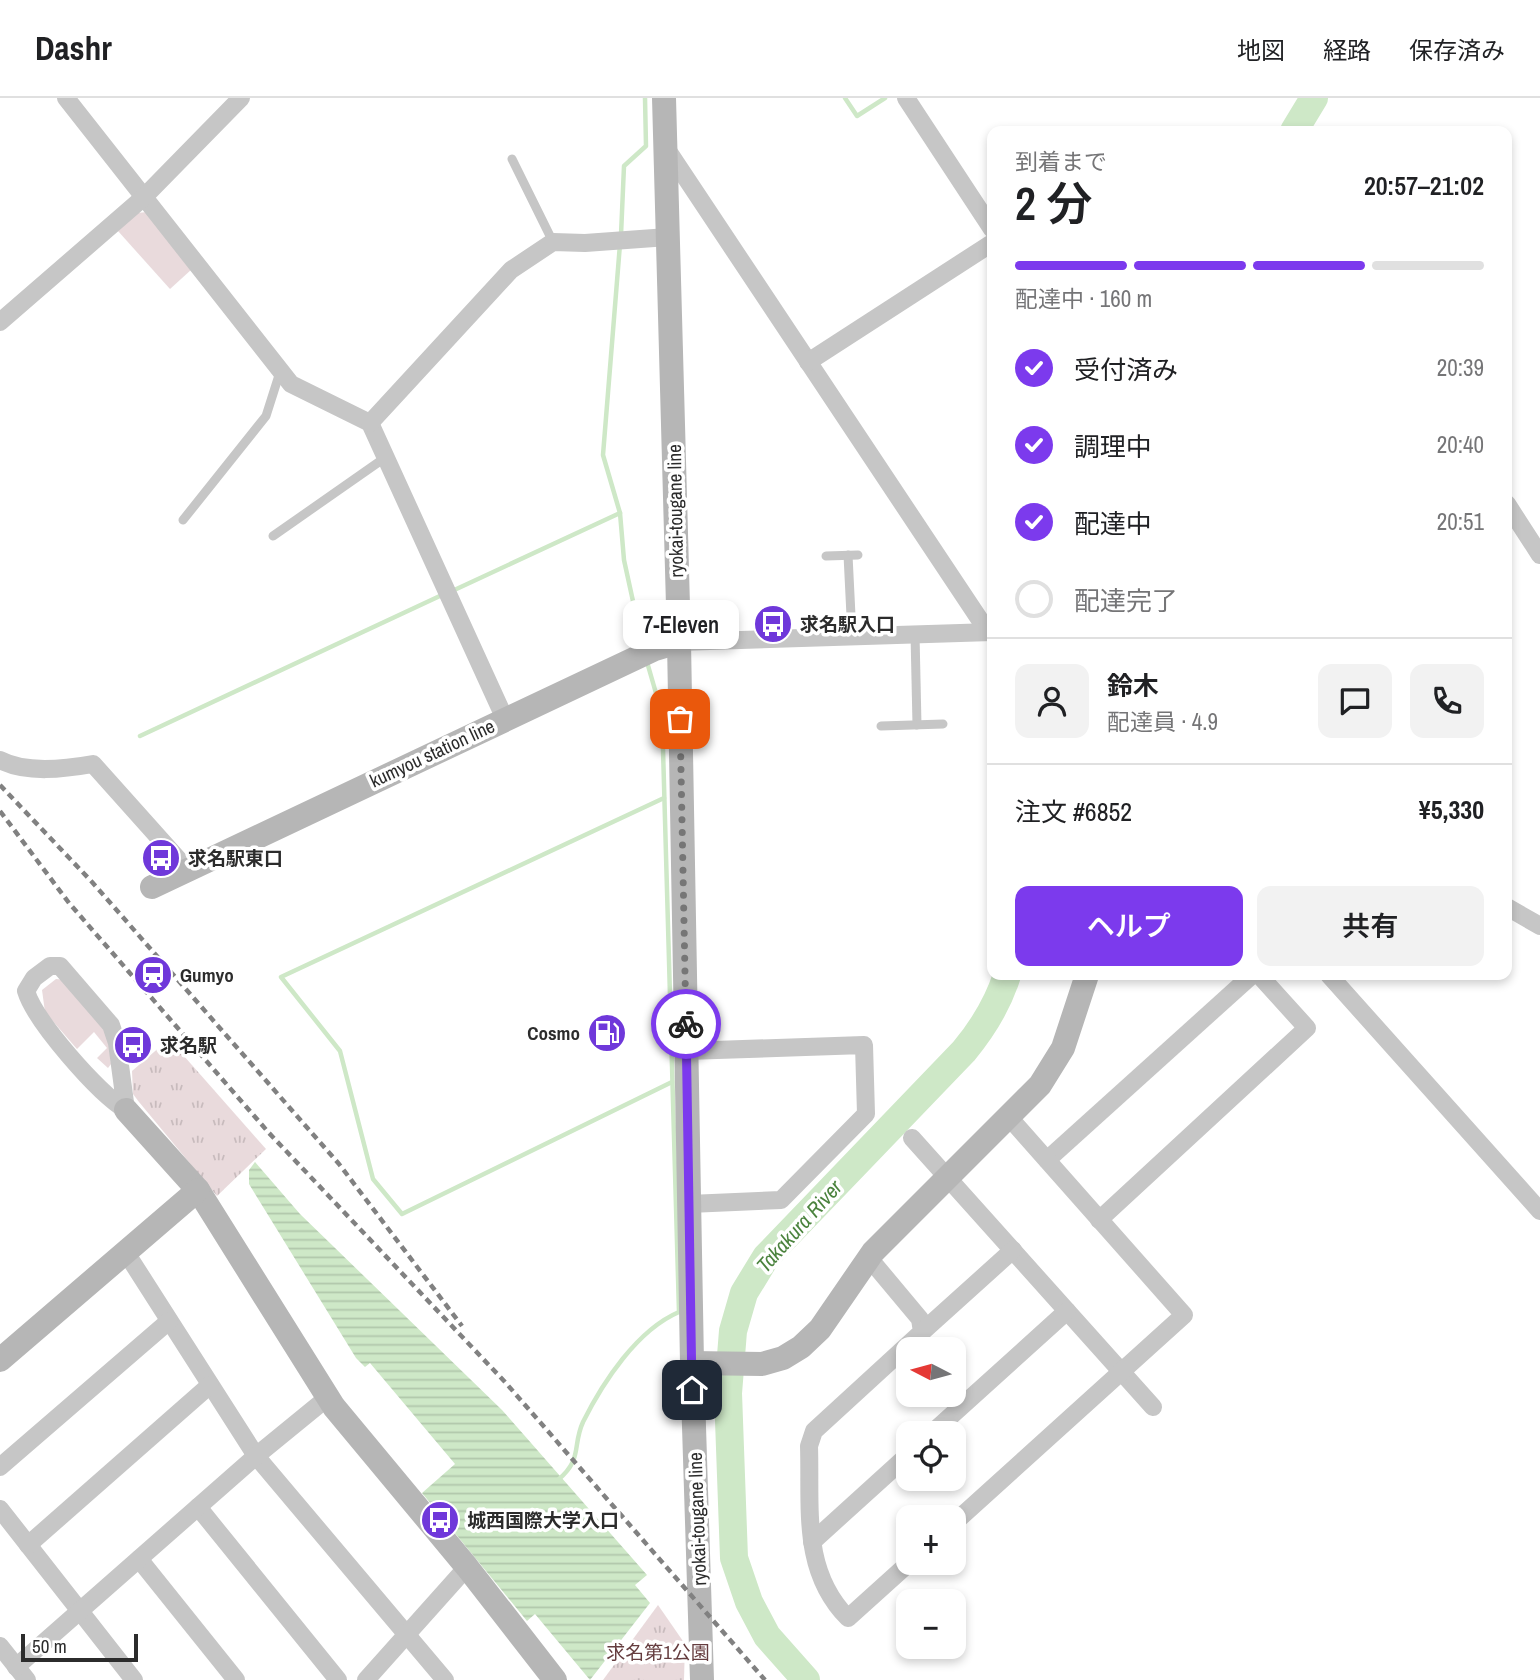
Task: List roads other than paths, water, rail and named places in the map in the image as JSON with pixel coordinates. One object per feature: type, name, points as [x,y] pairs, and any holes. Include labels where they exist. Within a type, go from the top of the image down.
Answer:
[{"type":"main road","name":"ryokai-tougane line","points":[[664,98],[679,642],[689,1204],[700,1363],[702,1680]]},
{"type":"main road","name":"kumyou station line","points":[[152,887],[655,649],[679,642]]},
{"type":"main road","points":[[700,1363],[761,1364],[783,1358],[820,1329],[869,1258],[1040,1085],[1055,1063],[1085,980]]},
{"type":"main road","points":[[126,1111],[198,1190],[327,1398],[467,1567],[555,1680]]},
{"type":"main road","points":[[0,1360],[198,1190]]},
{"type":"street","points":[[66,98],[291,384],[370,423],[505,719]]},
{"type":"street","points":[[0,322],[144,197],[241,98]]},
{"type":"street","points":[[906,98],[987,221]]},
{"type":"street","points":[[664,145],[987,628]]},
{"type":"street","points":[[370,423],[511,270],[553,242],[585,243],[668,237]]},
{"type":"street","points":[[808,362],[987,246]]},
{"type":"street","points":[[1512,512],[1540,555]]},
{"type":"street","points":[[679,642],[987,632]]},
{"type":"street","points":[[0,760],[8,765],[40,769],[93,764],[186,869]]},
{"type":"street","points":[[1512,910],[1540,926]]},
{"type":"street","points":[[50,966],[60,966],[111,1026],[117,1043],[126,1111],[100,1088],[31,1008],[26,991],[34,978],[50,966]]},
{"type":"street","points":[[1046,1160],[1246,980]]},
{"type":"street","points":[[1099,1220],[1307,1028],[1264,980]]},
{"type":"street","points":[[1333,980],[1540,1211]]},
{"type":"street","points":[[686,1051],[864,1045],[866,1114],[781,1200],[689,1204]]},
{"type":"street","points":[[966,1512],[1184,1315],[1008,1116]]},
{"type":"street","points":[[912,1138],[1153,1407]]},
{"type":"street","points":[[896,1575],[848,1618],[834,1604],[811,1552],[809,1446],[814,1431],[1013,1250]]},
{"type":"street","points":[[125,1251],[256,1456],[445,1680]]},
{"type":"street","points":[[869,1258],[920,1319],[922,1332]]},
{"type":"street","points":[[945,1421],[1067,1311]]},
{"type":"street","points":[[0,1467],[169,1321]]},
{"type":"street","points":[[28,1545],[210,1385]]},
{"type":"street","points":[[0,1646],[22,1673],[81,1612],[138,1559],[327,1398]]},
{"type":"street","points":[[811,1542],[896,1466]]},
{"type":"street","points":[[198,1507],[338,1680]]},
{"type":"street","points":[[0,1509],[134,1680]]},
{"type":"street","points":[[138,1559],[236,1680]]},
{"type":"street","points":[[366,1680],[467,1567]]},
{"type":"lane","points":[[512,159],[553,242]]},
{"type":"lane","points":[[183,520],[266,416],[281,372]]},
{"type":"lane","points":[[273,536],[387,456]]},
{"type":"lane","points":[[826,556],[853,555],[852,636]]},
{"type":"lane","points":[[915,634],[917,725]]},
{"type":"lane","points":[[881,726],[943,724]]},
{"type":"waterway","points":[[621,235],[624,166],[646,146],[645,98]]},
{"type":"waterway","points":[[845,98],[857,116],[885,98]]},
{"type":"waterway","name":"Takakura River","points":[[1297,126],[1314,98]]},
{"type":"waterway","points":[[620,244],[603,455],[620,513]]},
{"type":"waterway","points":[[450,592],[620,513],[624,560],[643,647]]},
{"type":"waterway","points":[[140,736],[442,595]]},
{"type":"waterway","points":[[558,1480],[571,1465],[583,1422],[611,1374],[649,1331],[679,1312],[662,714],[647,662]]},
{"type":"waterway","points":[[664,798],[281,977],[340,1051],[373,1179],[402,1214],[672,1082]]},
{"type":"waterway","name":"Takakura River","points":[[806,1680],[767,1636],[749,1602],[734,1558],[728,1393],[733,1331],[744,1293],[766,1257],[964,1051],[989,1015],[1005,980]]},
{"type":"railway","points":[[0,785],[92,882],[339,1164],[462,1326]]},
{"type":"railway","points":[[0,811],[69,903],[269,1133],[505,1382],[765,1680]]},
{"type":"place","name":"求名駅入口","points":[[773,624]]},
{"type":"place","name":"7-Eleven","points":[[680,719]]},
{"type":"place","name":"求名駅東口","points":[[161,858]]},
{"type":"place","name":"Gumyo","points":[[153,975]]},
{"type":"place","name":"Cosmo","points":[[607,1033]]},
{"type":"place","name":"求名駅","points":[[133,1045]]},
{"type":"place","name":"城西国際大学入口","points":[[440,1520]]},
{"type":"park label","name":"求名第1公園","points":[[658,1652]]}]
